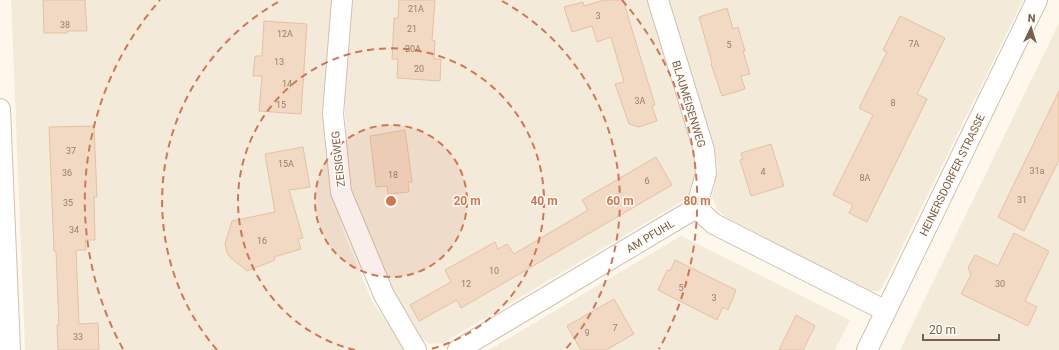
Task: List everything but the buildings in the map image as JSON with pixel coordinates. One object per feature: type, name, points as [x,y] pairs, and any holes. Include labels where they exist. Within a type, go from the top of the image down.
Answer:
[{"type":"street","name":"ZEISIGWEG","points":[[342,0],[333,114],[341,192],[384,294],[416,350]]},
{"type":"street","name":"BLAUMEISENWEG","points":[[658,0],[704,150],[706,174],[696,208]]},
{"type":"street","name":"HEINERSDORFER STRASSE","points":[[867,350],[1037,0]]},
{"type":"street","points":[[0,109],[10,350]]},
{"type":"street","points":[[696,208],[714,224],[886,311]]},
{"type":"street","name":"AM PFUHL","points":[[458,350],[696,208]]},
{"type":"shaded area","points":[[11,0],[331,0],[330,39],[334,196],[343,230],[372,301],[407,350],[25,350]]},
{"type":"shaded area","points":[[346,0],[649,0],[691,140],[698,169],[692,191],[684,200],[443,343],[430,344],[422,340],[416,333],[390,289],[352,193],[347,159],[345,115]]},
{"type":"shaded area","points":[[669,0],[1023,0],[883,286],[879,291],[867,291],[725,217],[717,209],[712,196],[718,170],[716,157]]},
{"type":"shaded area","points":[[1059,23],[1059,350],[900,350],[974,198]]},
{"type":"shaded area","points":[[681,236],[850,320],[835,350],[489,350]]}]
